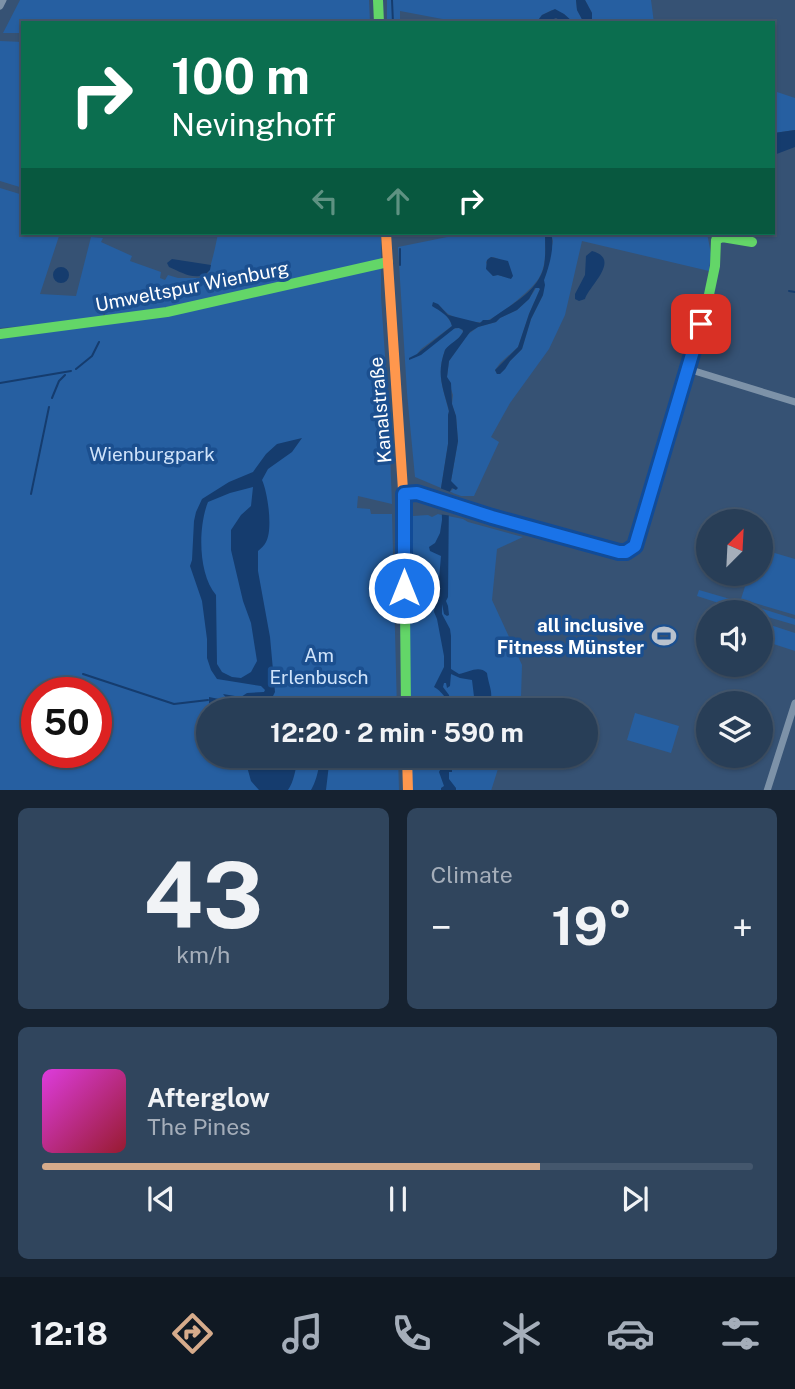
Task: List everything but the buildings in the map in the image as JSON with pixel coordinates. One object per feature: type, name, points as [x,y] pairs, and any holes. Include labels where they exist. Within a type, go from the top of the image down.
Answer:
[{"type":"street","points":[[0,6],[3,0]]},
{"type":"street","points":[[378,0],[379,21]]},
{"type":"street","name":"Kanalstraße","points":[[386,235],[404,494],[406,698]]},
{"type":"street","points":[[404,494],[417,493],[556,536],[619,552],[631,549],[638,539],[714,277],[716,240],[722,236],[752,242]]},
{"type":"street","name":"Umweltspur Wienburg","points":[[0,334],[166,312],[388,262]]},
{"type":"street","points":[[688,369],[795,401]]},
{"type":"street","points":[[767,790],[795,703]]},
{"type":"street","points":[[407,768],[408,790]]},
{"type":"green space","points":[[20,0],[369,0],[370,21],[21,21],[21,33],[3,33]]},
{"type":"green space","points":[[387,0],[576,0],[577,10],[583,21],[572,21],[564,14],[552,10],[538,21],[453,21],[400,11],[400,21],[387,21]]},
{"type":"green space","points":[[585,0],[651,0],[654,21],[592,21],[592,13]]},
{"type":"green space","points":[[0,41],[21,42],[21,187],[0,181]]},
{"type":"green space","points":[[775,91],[795,98],[795,130],[775,133]]},
{"type":"green space","name":"Wienburgpark","points":[[0,188],[21,194],[21,235],[59,235],[40,294],[76,296],[91,237],[103,238],[101,242],[132,256],[130,261],[161,272],[160,278],[165,280],[168,275],[178,278],[206,278],[218,235],[381,235],[381,297],[392,504],[358,496],[357,508],[370,509],[371,514],[392,514],[397,698],[196,698],[196,768],[398,768],[399,790],[0,790],[0,336],[104,323],[106,304],[102,320],[0,328]]},
{"type":"green space","points":[[457,235],[545,235],[544,266],[537,281],[523,296],[482,322],[453,316],[438,304],[452,326],[421,349],[414,358],[453,329],[462,330],[459,338],[445,350],[442,359],[441,381],[449,412],[448,444],[441,488],[415,477],[398,247]],"holes":[[[493,257],[502,261],[511,274],[506,277],[493,276],[486,262]]]},
{"type":"green space","points":[[552,235],[707,235],[711,254],[709,271],[582,241],[565,315],[549,349],[510,403],[491,437],[499,442],[474,496],[461,496],[450,492],[454,488],[451,481],[458,441],[453,395],[447,377],[449,361],[467,335],[478,327],[496,322],[517,310],[536,288],[539,288],[518,347],[495,370],[499,374],[505,369],[522,349],[531,319],[543,295],[553,241]]},
{"type":"green space","points":[[438,514],[463,519],[523,537],[497,549],[492,600],[522,665],[521,698],[409,698],[413,516],[432,517]]},
{"type":"green space","points":[[774,553],[795,559],[795,615],[773,608],[773,600],[741,599],[745,586],[774,586]]},
{"type":"green space","points":[[699,590],[730,599],[709,600],[697,596]]},
{"type":"green space","points":[[773,612],[795,619],[795,625],[773,619]]},
{"type":"green space","points":[[773,626],[795,633],[795,651],[773,644]]},
{"type":"green space","points":[[635,713],[679,726],[671,753],[627,740]]},
{"type":"green space","points":[[410,768],[498,768],[491,790],[411,790]]},
{"type":"shaded area","points":[[576,0],[585,0],[592,13],[592,21],[583,21],[577,10]]},
{"type":"shaded area","points":[[555,9],[572,21],[556,18],[538,21],[542,15]]},
{"type":"shaded area","points":[[795,130],[795,147],[775,155],[775,133]]},
{"type":"shaded area","points":[[545,235],[551,235],[551,257],[544,280],[543,295],[531,319],[522,349],[500,374],[495,370],[518,347],[539,288],[535,288],[529,299],[517,310],[470,332],[449,361],[447,377],[451,383],[458,441],[451,481],[458,488],[452,488],[449,493],[446,601],[449,615],[444,614],[442,604],[442,614],[450,629],[451,669],[459,674],[477,669],[487,673],[491,696],[474,698],[472,680],[451,674],[450,686],[447,688],[444,683],[443,687],[449,695],[449,698],[446,698],[434,687],[444,667],[434,612],[439,592],[437,582],[441,556],[430,551],[429,547],[435,543],[440,533],[441,488],[448,444],[449,411],[441,381],[441,367],[445,350],[459,338],[463,330],[455,328],[421,355],[409,358],[452,326],[447,317],[432,306],[433,302],[448,315],[480,323],[490,320],[536,284],[544,266]]},
{"type":"shaded area","points":[[592,251],[604,260],[604,266],[585,299],[579,301],[575,299],[575,294],[585,275],[586,256]]},
{"type":"shaded area","points":[[491,257],[508,261],[513,276],[511,279],[493,276],[486,269],[487,260]]},
{"type":"shaded area","points":[[172,259],[211,265],[210,270],[200,276],[190,276],[169,267],[167,263]]},
{"type":"shaded area","points":[[58,267],[64,267],[69,275],[67,281],[58,283],[53,278],[53,272]]},
{"type":"shaded area","points":[[302,438],[292,452],[268,469],[262,480],[268,502],[269,529],[266,542],[258,551],[258,571],[270,637],[275,692],[274,698],[226,698],[223,694],[241,697],[247,693],[265,690],[261,686],[217,679],[211,670],[207,658],[202,601],[190,566],[194,521],[202,499],[229,482],[253,472],[277,444]],"holes":[[[253,487],[251,506],[231,530],[231,550],[251,623],[257,661],[251,672],[241,678],[222,672],[217,664],[216,595],[206,575],[201,537],[208,502]]]},
{"type":"shaded area","points":[[247,768],[296,768],[288,790],[259,790],[251,781]]},
{"type":"shaded area","points":[[318,768],[329,768],[326,790],[311,790]]},
{"type":"shaded area","points":[[441,768],[452,768],[449,779],[456,790],[441,790],[444,786],[439,772]]},
{"type":"pier","points":[[437,487],[453,493],[453,516],[438,514]]},
{"type":"waterway","points":[[392,0],[393,21]]},
{"type":"waterway","points":[[400,249],[400,265]]},
{"type":"waterway","points":[[789,291],[795,292]]},
{"type":"waterway","points":[[76,369],[92,356],[99,342]]},
{"type":"waterway","points":[[0,383],[71,371]]},
{"type":"waterway","points":[[52,398],[59,381],[65,375]]},
{"type":"waterway","points":[[31,494],[49,407]]},
{"type":"waterway","points":[[83,674],[174,704],[196,701]]},
{"type":"traffic: fast","points":[[378,0],[379,21]]},
{"type":"traffic: fast","points":[[657,473],[707,304],[715,266],[716,240],[722,237],[752,242]]},
{"type":"traffic: fast","points":[[0,334],[167,312],[388,262]]},
{"type":"traffic: fast","points":[[404,505],[406,698]]},
{"type":"traffic: slow","points":[[386,235],[404,505]]},
{"type":"traffic: slow","points":[[404,494],[430,497],[509,522],[626,552],[635,546],[657,473]]},
{"type":"traffic: slow","points":[[407,768],[408,790]]},
{"type":"place","name":"all inclusive Fitness Münster","points":[[664,636]]},
{"type":"route","points":[[404,588],[404,494],[417,493],[466,510],[619,552],[626,552],[635,546],[701,324]]},
{"type":"park label","name":"Am Erlenbusch","points":[[319,666]]}]
